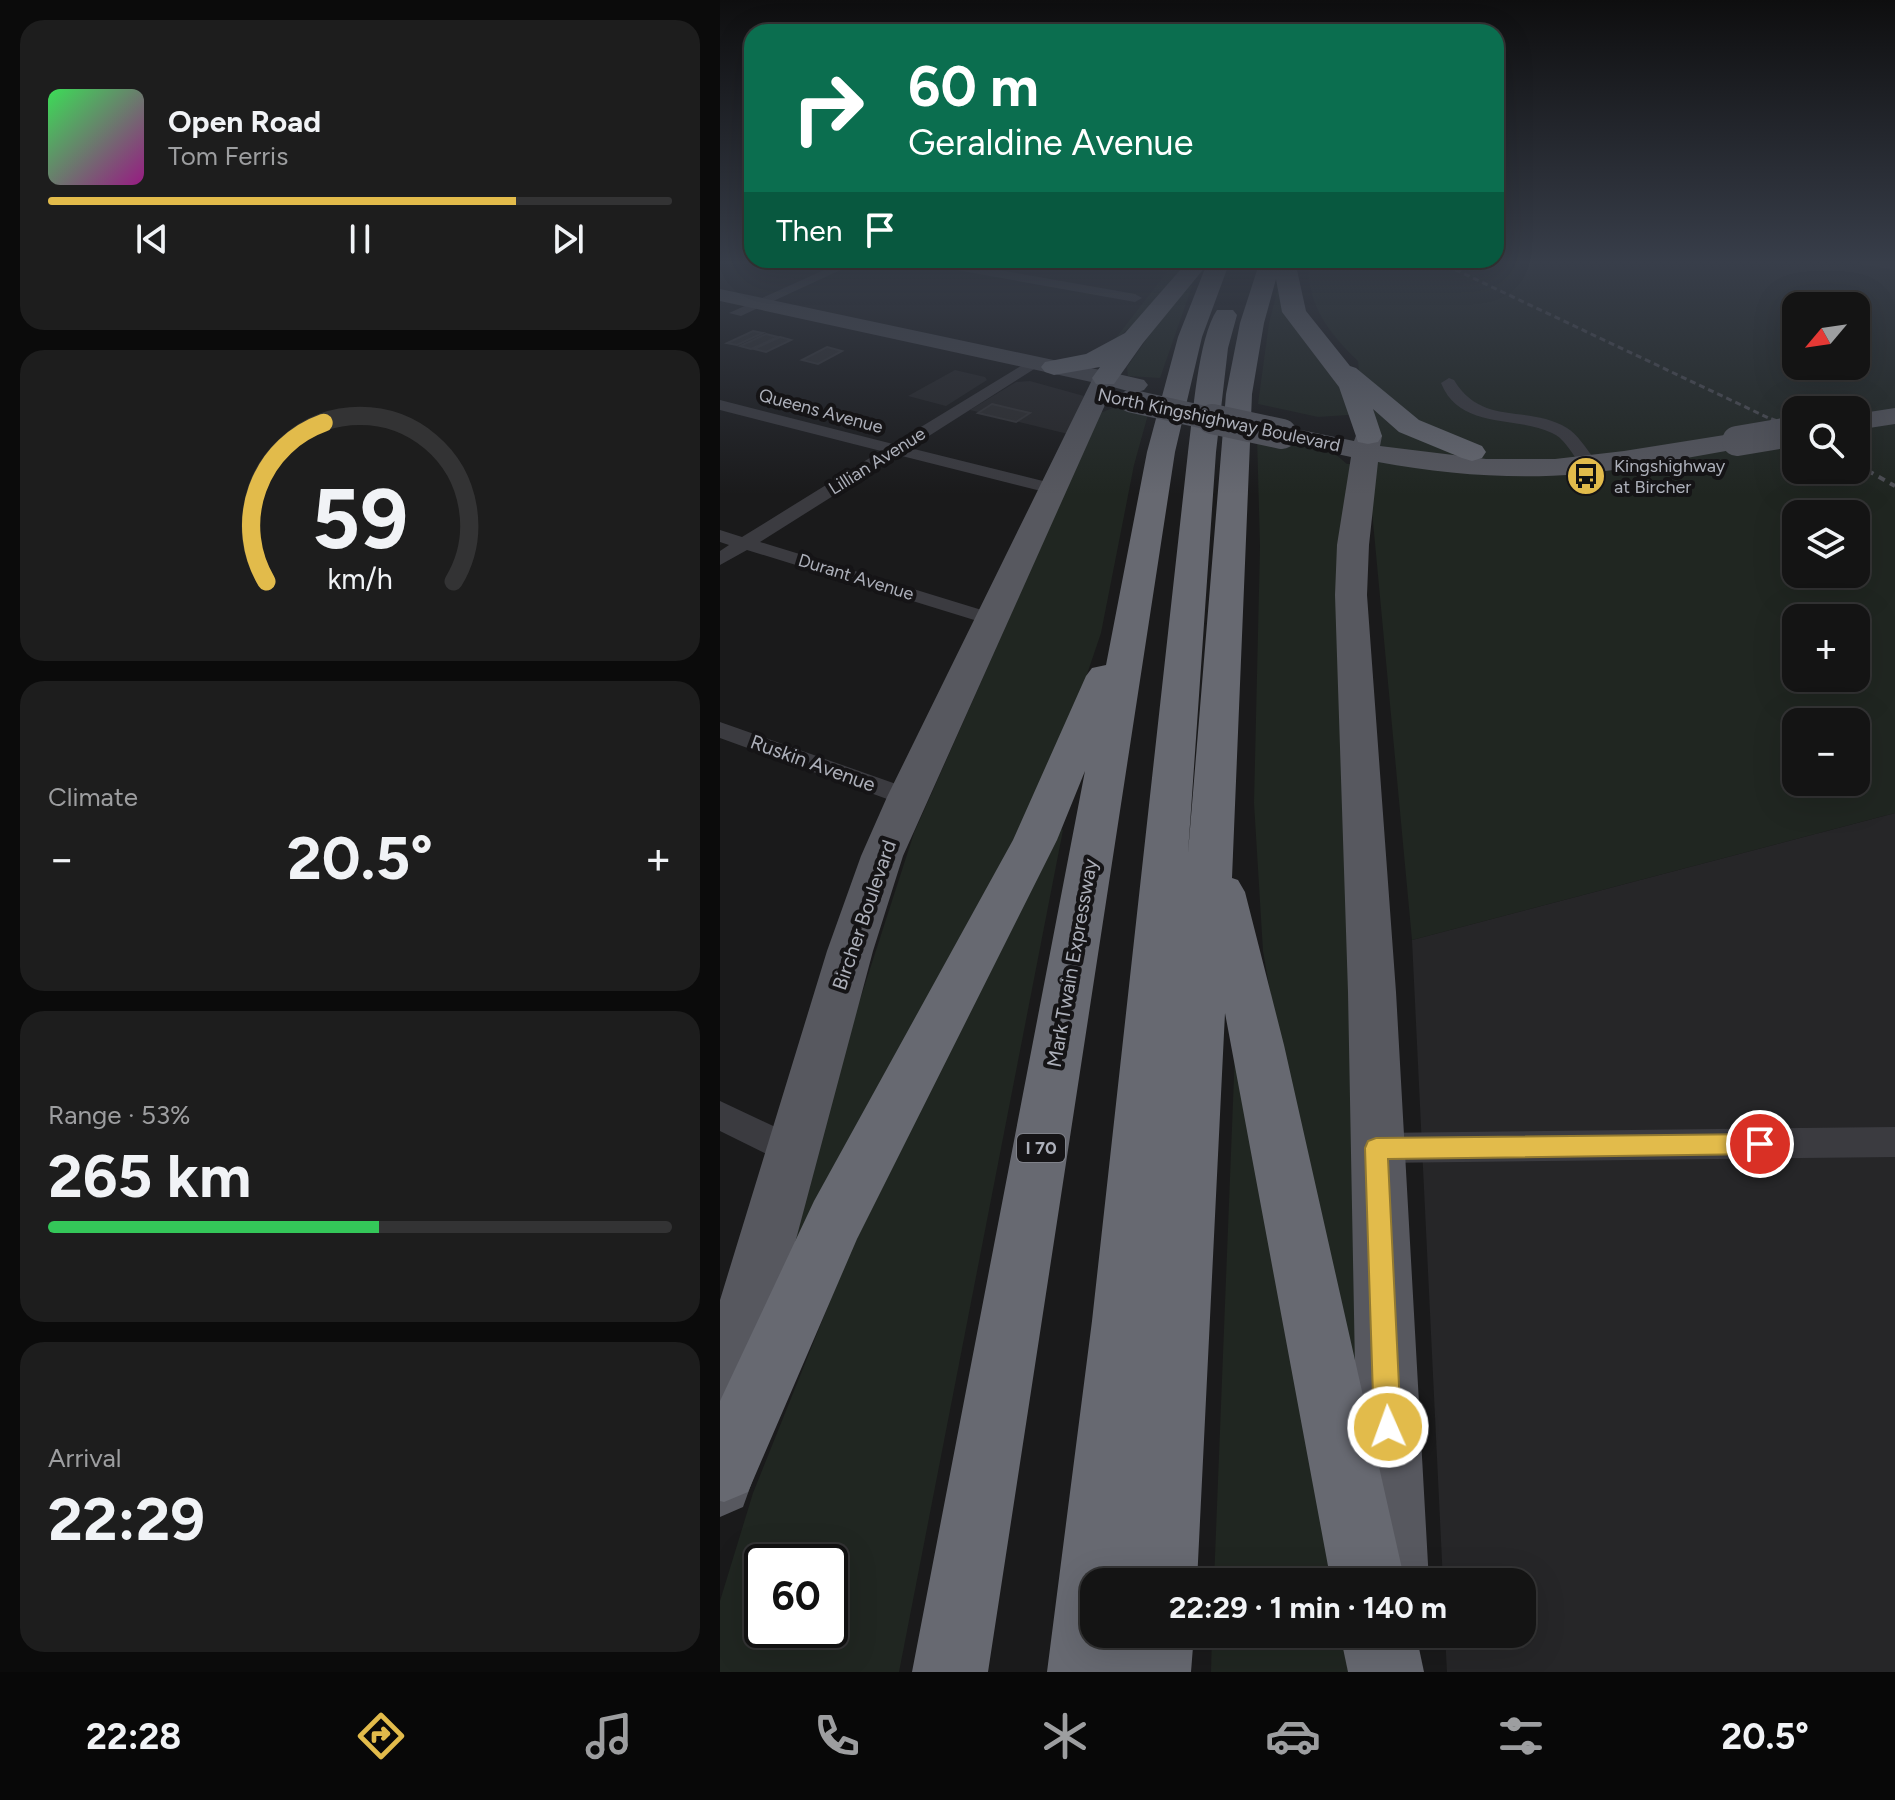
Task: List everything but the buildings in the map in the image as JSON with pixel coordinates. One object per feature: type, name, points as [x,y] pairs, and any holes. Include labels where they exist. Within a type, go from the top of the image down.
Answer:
[{"type":"highway","points":[[1034,368],[1093,361],[1132,339]]},
{"type":"highway","points":[[1117,389],[1134,339]]},
{"type":"highway","name":"Mark Twain Expressway","points":[[950,1672],[1161,452],[1190,339]]},
{"type":"highway","points":[[1097,1568],[1124,1321],[1202,452],[1219,339]]},
{"type":"highway","points":[[1161,1568],[1239,394],[1249,339]]},
{"type":"highway","points":[[1317,339],[1341,368],[1409,426],[1461,458]]},
{"type":"highway","points":[[1341,368],[1358,397],[1366,461]]},
{"type":"highway","points":[[722,1476],[835,1221],[1035,840],[1090,706],[1131,624]]},
{"type":"highway","points":[[1211,845],[1258,1045],[1365,1568]]},
{"type":"highway","points":[[1085,1672],[1088,1648]]},
{"type":"highway","points":[[1153,1672],[1155,1648]]},
{"type":"highway","points":[[1381,1648],[1386,1672]]},
{"type":"main road","name":"North Kingshighway Boulevard","points":[[878,339],[1034,368],[1117,389]]},
{"type":"main road","name":"North Kingshighway Boulevard","points":[[910,339],[1283,426],[1366,461],[1629,457]]},
{"type":"main road","name":"Bircher Boulevard","points":[[722,1476],[736,1348],[850,951],[882,856],[1053,489],[1117,389]]},
{"type":"main road","name":"North Kingshighway Boulevard","points":[[1461,458],[1556,467],[1782,433]]},
{"type":"main road","points":[[1366,461],[1376,482],[1398,472],[1461,458]]},
{"type":"main road","points":[[1366,461],[1353,545],[1351,595],[1372,992],[1393,1568]]},
{"type":"main road","points":[[1397,1648],[1398,1672]]},
{"type":"street","name":"Lillian Avenue","points":[[720,559],[894,450],[1034,368]]},
{"type":"street","points":[[1449,383],[1449,388],[1466,405],[1501,418],[1557,429],[1569,437],[1584,457]]},
{"type":"street","name":"Queens Avenue","points":[[720,405],[1053,489]]},
{"type":"street","name":"Durant Avenue","points":[[720,536],[991,619]]},
{"type":"street","name":"Ruskin Avenue","points":[[720,730],[907,797]]},
{"type":"street","points":[[720,1115],[791,1151]]},
{"type":"street","points":[[1376,1148],[1895,1142]]},
{"type":"shaded area","points":[[1147,339],[1174,339],[1160,378],[1128,376],[1127,367]]},
{"type":"shaded area","points":[[1267,339],[1313,339],[1334,370],[1352,411],[1348,415],[1318,417],[1258,404]]},
{"type":"shaded area","points":[[1337,339],[1782,339],[1782,380],[1870,380],[1870,339],[1895,339],[1895,813],[1412,940],[1358,361]]},
{"type":"shaded area","points":[[955,370],[987,380],[946,406],[908,396]]},
{"type":"shaded area","points":[[1030,381],[1084,396],[1068,434],[970,410],[1016,382]]},
{"type":"shaded area","points":[[1118,406],[1149,411],[1134,465],[1101,633],[1061,751],[790,1271],[790,1216],[914,833],[1100,413]]},
{"type":"shaded area","points":[[1257,436],[1334,453],[1347,464],[1356,464],[1369,1450],[1282,1060],[1263,951],[1254,803],[1260,547]]},
{"type":"shaded area","points":[[1895,813],[1895,1672],[1447,1672],[1446,1648],[1536,1648],[1536,1568],[1442,1568],[1412,940]]},
{"type":"shaded area","points":[[1057,828],[1063,830],[899,1672],[720,1672],[720,1601],[753,1493],[849,1254]]},
{"type":"shaded area","points":[[1236,1026],[1337,1568],[1215,1568]]},
{"type":"shaded area","points":[[1212,1648],[1349,1648],[1353,1672],[1211,1672]]},
{"type":"railway","points":[[1602,339],[1775,421]]},
{"type":"railway","points":[[1771,419],[1776,421]]},
{"type":"railway","points":[[1870,472],[1895,486]]},
{"type":"place","name":"Kingshighway at Bircher","points":[[1586,476]]},
{"type":"route","points":[[1388,1427],[1376,1148],[1760,1144]]}]
